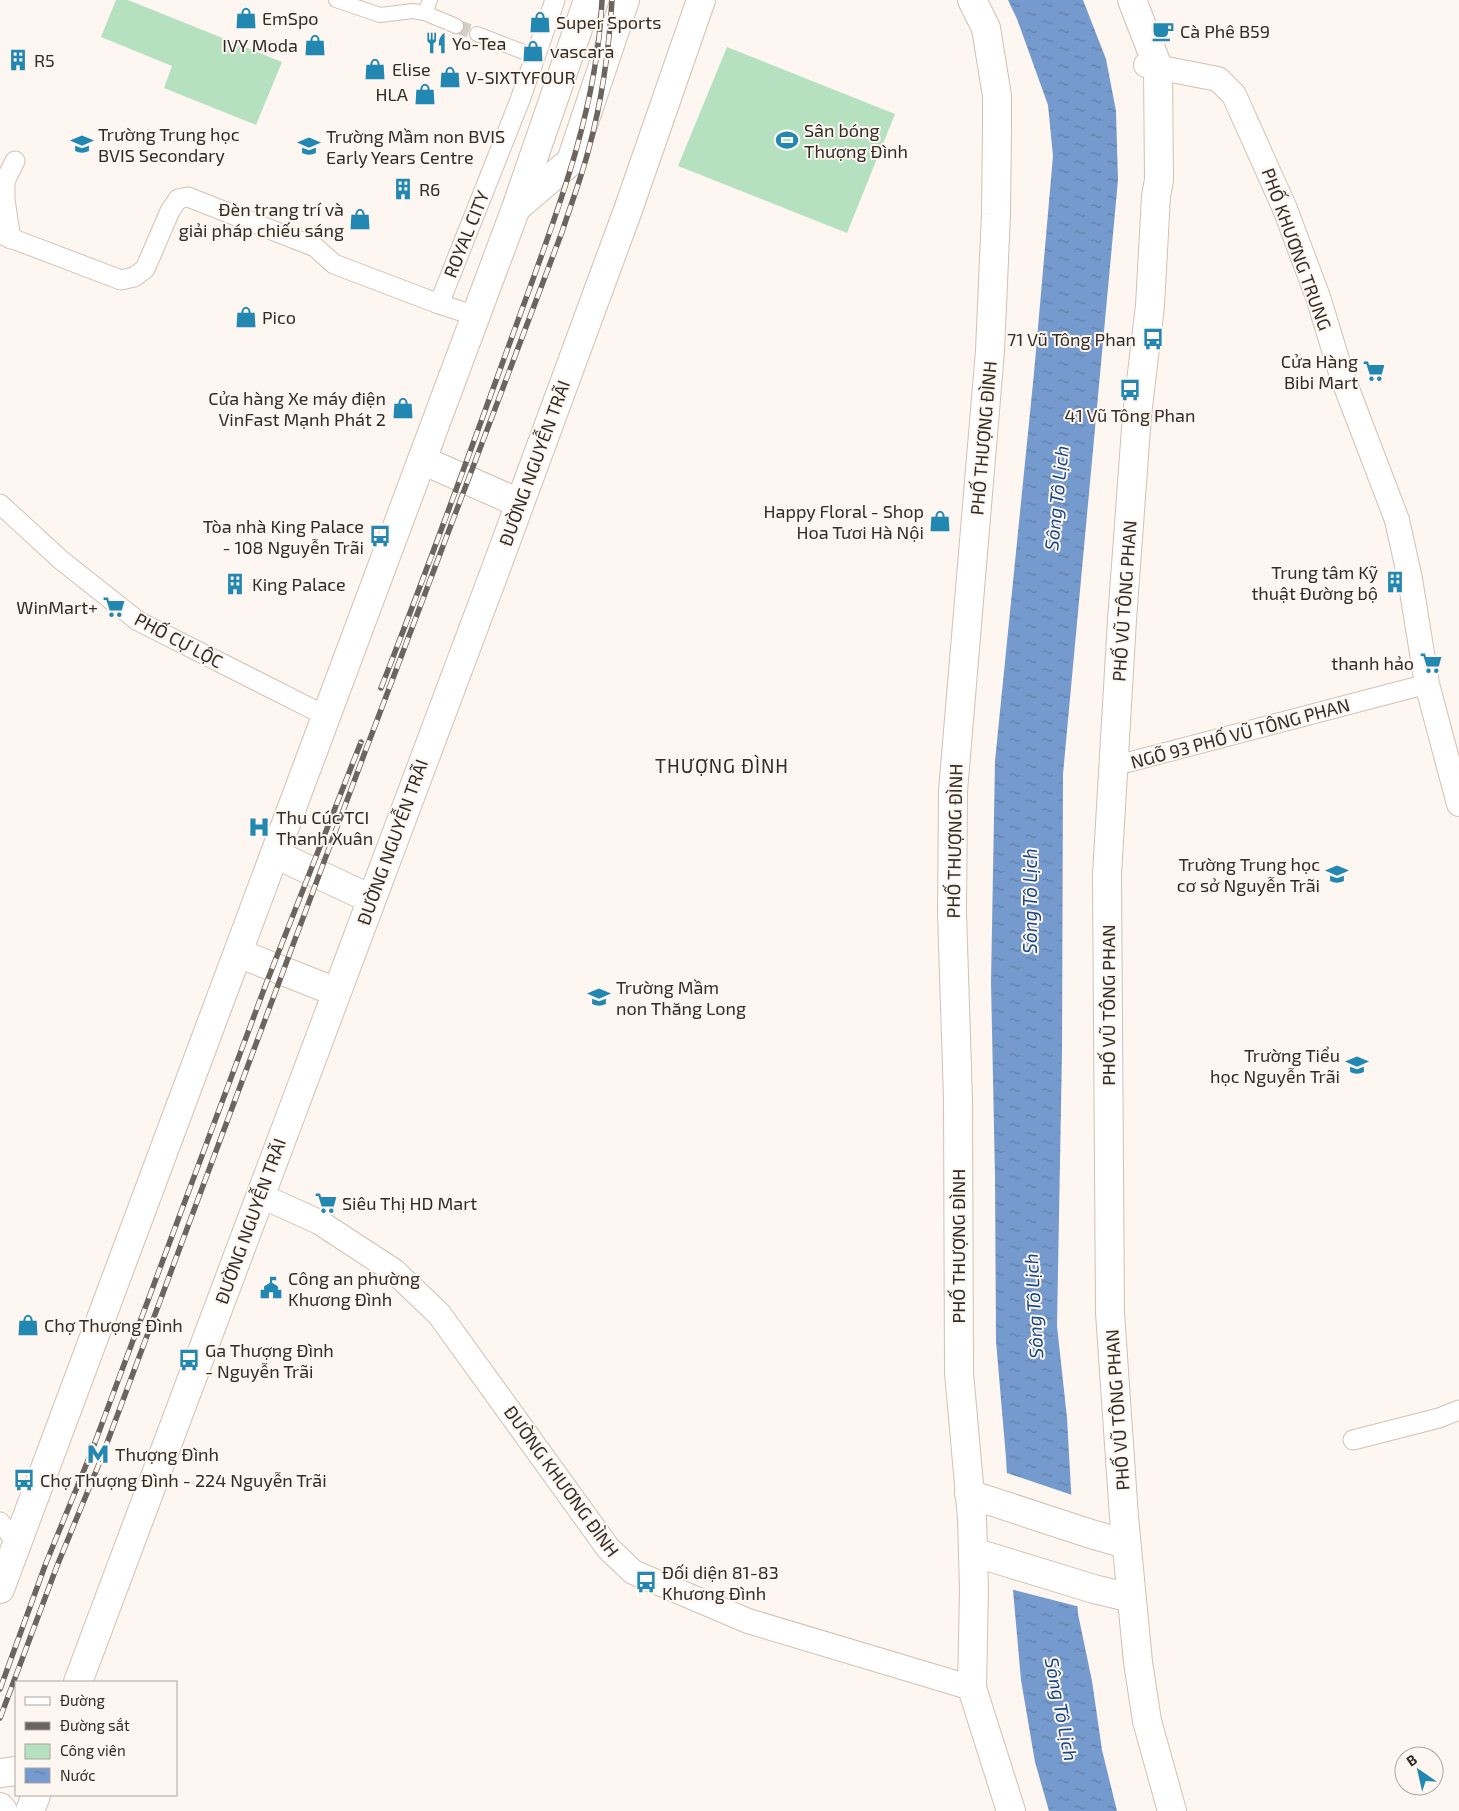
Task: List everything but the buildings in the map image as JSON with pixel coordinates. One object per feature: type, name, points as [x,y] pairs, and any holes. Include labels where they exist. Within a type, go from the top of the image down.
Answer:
[{"type":"main road","points":[[0,1589],[516,208],[588,0]]},
{"type":"main road","points":[[516,208],[571,161],[625,0]]},
{"type":"main road","name":"ĐƯỜNG NGUYỄN TRÃI","points":[[78,1681],[628,210],[701,0]]},
{"type":"main road","name":"PHỐ THƯỢNG ĐÌNH","points":[[972,0],[986,28],[997,96],[996,214],[990,351],[953,791],[952,913],[958,1099],[959,1373],[969,1494],[983,1556],[972,1688]]},
{"type":"main road","points":[[1119,0],[1152,66]]},
{"type":"main road","points":[[1132,0],[1152,66]]},
{"type":"main road","name":"PHỐ VŨ TÔNG PHAN","points":[[1152,66],[1149,182],[1156,196],[1150,306],[1136,425],[1107,875],[1110,1313],[1131,1598],[1147,1721],[1172,1811]]},
{"type":"main road","points":[[422,460],[519,503]]},
{"type":"main road","points":[[275,854],[371,899]]},
{"type":"main road","points":[[238,954],[336,992]]},
{"type":"main road","points":[[969,1494],[1126,1544]]},
{"type":"main road","points":[[983,1556],[1131,1598]]},
{"type":"main road","points":[[972,1688],[1011,1811]]},
{"type":"main road","points":[[0,1773],[15,1771]]},
{"type":"main road","points":[[30,1811],[36,1796]]},
{"type":"main road","points":[[0,1807],[3,1811]]},
{"type":"street","points":[[336,0],[380,16],[427,7],[456,26]]},
{"type":"street","name":"ROYAL CITY","points":[[439,304],[520,100],[555,0]]},
{"type":"street","points":[[477,34],[534,56]]},
{"type":"street","name":"PHỐ KHƯƠNG TRUNG","points":[[1152,66],[1218,79],[1234,95],[1285,209],[1314,288],[1342,376],[1397,520],[1410,579],[1427,684],[1459,804]]},
{"type":"street","points":[[520,100],[550,112]]},
{"type":"street","points":[[0,170],[15,161],[6,181],[6,236],[121,280],[134,277],[145,268],[170,211],[178,199],[188,197],[315,247],[334,264],[476,316]]},
{"type":"street","name":"PHỐ CỰ LỘC","points":[[0,504],[61,560],[138,621],[326,716]]},
{"type":"street","name":"NGÕ 93 PHỐ VŨ TÔNG PHAN","points":[[1114,766],[1427,684]]},
{"type":"street","name":"ĐƯỜNG KHƯƠNG ĐÌNH","points":[[261,1193],[266,1198],[319,1222],[394,1272],[439,1314],[608,1548],[633,1572],[748,1621],[972,1688]]},
{"type":"street","points":[[1353,1440],[1439,1418],[1459,1410]]},
{"type":"street","points":[[0,1522],[17,1543]]},
{"type":"green space","points":[[116,0],[128,0],[282,62],[256,125],[164,88],[172,66],[101,37]]},
{"type":"green space","name":"Sân bóng Thượng Đình","points":[[727,47],[895,114],[847,233],[678,166]]},
{"type":"water","name":"Sông Tô Lịch","points":[[1008,0],[1083,0],[1106,59],[1116,111],[1118,180],[1063,774],[1062,1051],[1057,1326],[1067,1418],[1078,1614],[1092,1681],[1102,1750],[1117,1811],[1049,1811],[1035,1762],[1021,1680],[996,1341],[991,982],[995,761],[1034,373],[1053,156],[1048,105],[1017,19]]},
{"type":"pier","points":[[1004,1472],[1075,1496],[1080,1607],[1010,1589]]},
{"type":"tunnel","points":[[456,26],[477,34]]},
{"type":"railway","points":[[381,688],[448,511],[557,211],[582,128],[591,86],[602,0]]},
{"type":"railway","points":[[0,1718],[57,1566],[101,1459],[365,752],[562,232],[583,169],[598,112],[607,56],[612,0]]},
{"type":"railway","points":[[0,1689],[46,1563],[91,1453],[266,984],[361,742]]},
{"type":"place","name":"EmSpo","points":[[246,18]]},
{"type":"place","name":"Super Sports","points":[[540,22]]},
{"type":"place","name":"Cà Phê B59","points":[[1163,31]]},
{"type":"place","name":"Yo-Tea","points":[[436,43]]},
{"type":"place","name":"IVY Moda","points":[[315,45]]},
{"type":"place","name":"vascara","points":[[533,51]]},
{"type":"place","name":"R5","points":[[18,60]]},
{"type":"place","name":"Elise","points":[[375,69]]},
{"type":"place","name":"V-SIXTYFOUR","points":[[450,77]]},
{"type":"place","name":"HLA","points":[[425,94]]},
{"type":"place","name":"Sân bóng Thượng Đình","points":[[787,140]]},
{"type":"place","name":"Trường Trung học BVIS Secondary","points":[[82,144]]},
{"type":"place","name":"Trường Mầm non BVIS Early Years Centre","points":[[309,146]]},
{"type":"place","name":"R6","points":[[403,189]]},
{"type":"place","name":"Đèn trang trí và giải pháp chiếu sáng","points":[[360,219]]},
{"type":"place","name":"Pico","points":[[246,317]]},
{"type":"place","name":"71 Vũ Tông Phan","points":[[1153,339]]},
{"type":"place","name":"Cửa Hàng Bibi Mart","points":[[1374,371]]},
{"type":"place","name":"41 Vũ Tông Phan","points":[[1130,390]]},
{"type":"place","name":"Cửa hàng Xe máy điện VinFast Mạnh Phát 2","points":[[403,408]]},
{"type":"place","name":"Happy Floral - Shop Hoa Tươi Hà Nội","points":[[940,521]]},
{"type":"place","name":"Tòa nhà King Palace - 108 Nguyễn Trãi","points":[[380,536]]},
{"type":"place","name":"Trung tâm Kỹ thuật Đường bộ","points":[[1395,582]]},
{"type":"place","name":"King Palace","points":[[235,584]]},
{"type":"place","name":"WinMart+","points":[[114,607]]},
{"type":"place","name":"thanh hảo","points":[[1431,663]]},
{"type":"place","name":"Thu Cúc TCI Thanh Xuân","points":[[259,827]]},
{"type":"place","name":"Trường Trung học cơ sở Nguyễn Trãi","points":[[1337,874]]},
{"type":"place","name":"Trường Mầm non Thăng Long","points":[[599,997]]},
{"type":"place","name":"Trường Tiểu học Nguyễn Trãi","points":[[1357,1065]]},
{"type":"place","name":"Siêu Thị HD Mart","points":[[326,1203]]},
{"type":"place","name":"Công an phường Khương Đình","points":[[271,1288]]},
{"type":"place","name":"Chợ Thượng Đình","points":[[28,1325]]},
{"type":"place","name":"Ga Thượng Đình - Nguyễn Trãi","points":[[189,1360]]},
{"type":"place","name":"Thượng Đình","points":[[98,1454]]},
{"type":"place","name":"Chợ Thượng Đình - 224 Nguyễn Trãi","points":[[24,1480]]},
{"type":"place","name":"Đối diện 81-83 Khương Đình","points":[[646,1582]]},
{"type":"district","name":"THƯỢNG ĐÌNH","points":[[722,765]]}]
